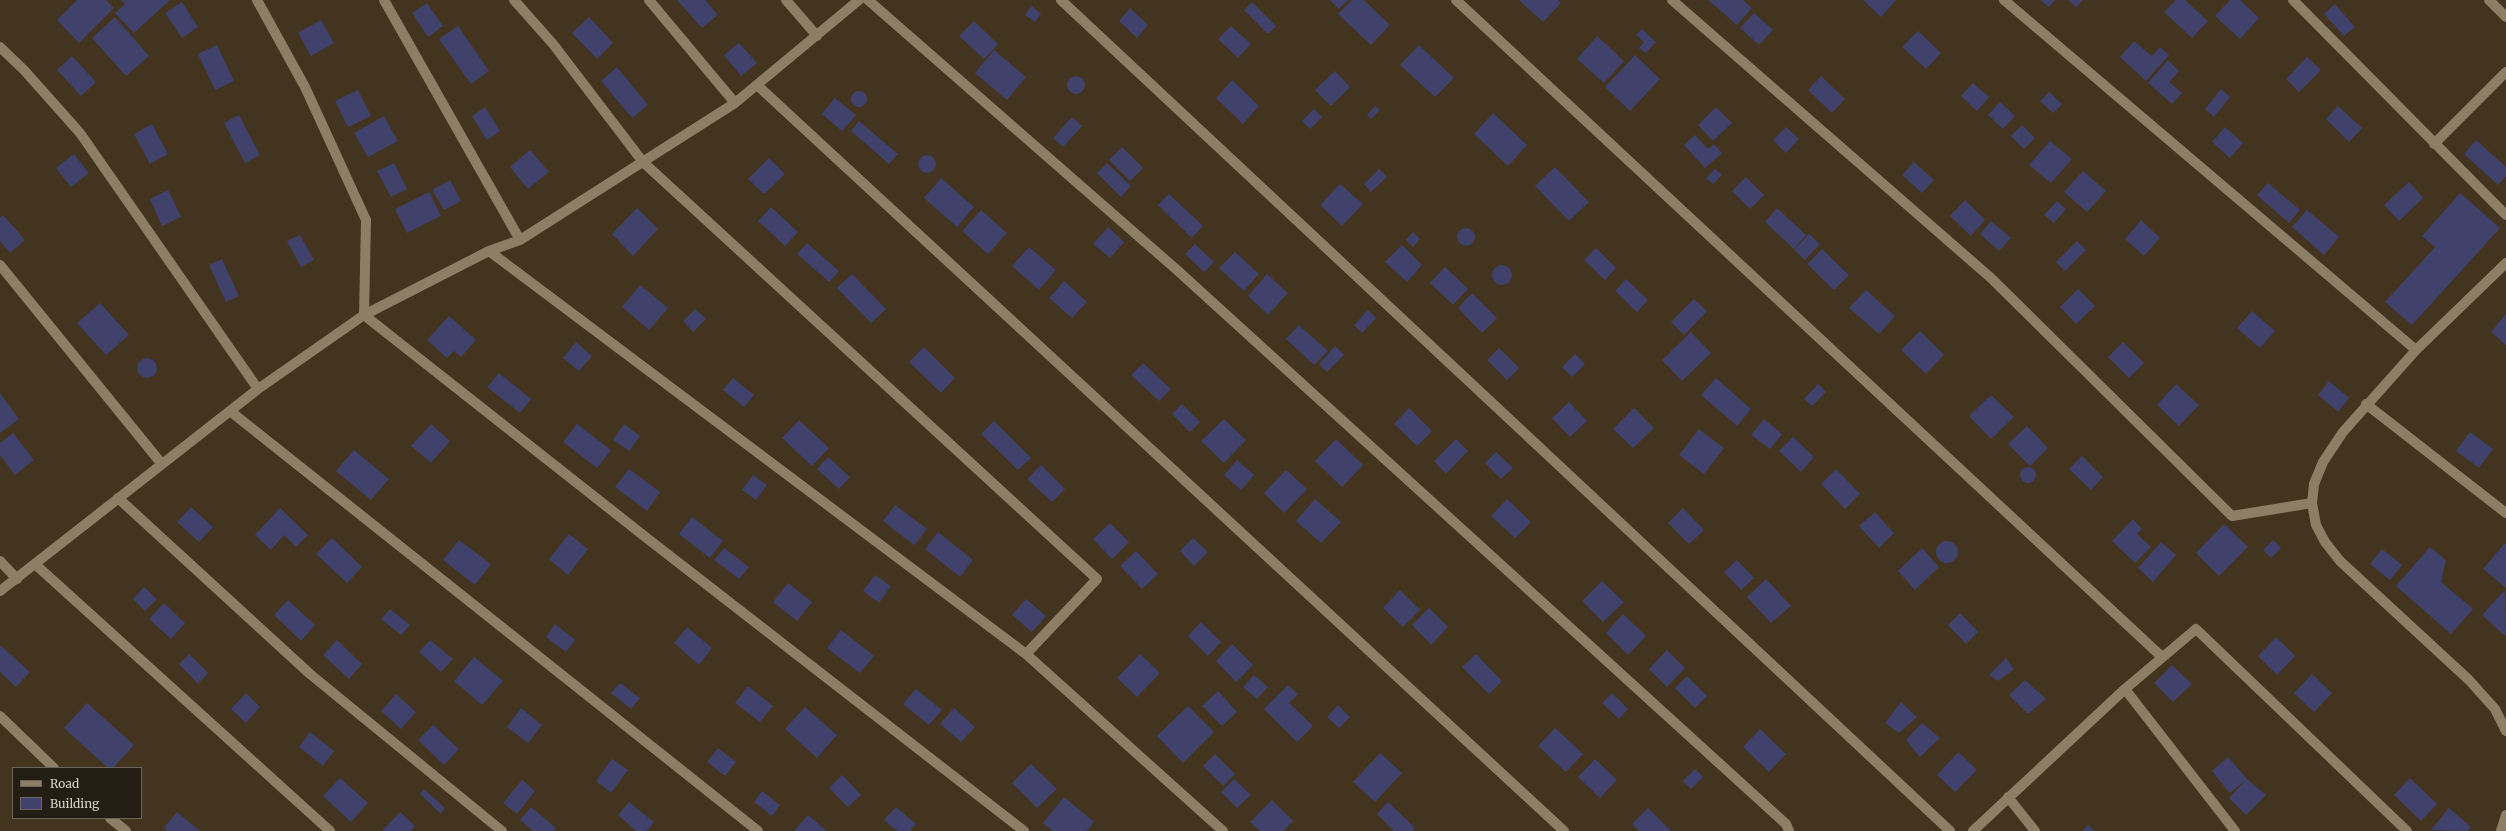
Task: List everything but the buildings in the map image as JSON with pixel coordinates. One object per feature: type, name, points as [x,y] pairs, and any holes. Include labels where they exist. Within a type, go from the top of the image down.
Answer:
[{"type":"street","points":[[257,0],[305,87],[366,220],[364,315]]},
{"type":"street","points":[[384,0],[520,240]]},
{"type":"street","points":[[514,0],[553,44],[643,162],[1097,579],[1026,654]]},
{"type":"street","points":[[649,0],[735,103]]},
{"type":"street","points":[[786,0],[817,36]]},
{"type":"street","points":[[0,591],[36,565],[161,463],[258,389],[364,315],[489,251],[520,240],[643,162],[735,103],[859,0]]},
{"type":"street","points":[[868,0],[1177,270],[1786,824],[1789,831]]},
{"type":"street","points":[[1061,0],[1950,831]]},
{"type":"street","points":[[1456,0],[2162,658]]},
{"type":"street","points":[[1672,0],[1991,278],[2232,516],[2312,503]]},
{"type":"street","points":[[2004,0],[2416,350]]},
{"type":"street","points":[[2293,0],[2506,215]]},
{"type":"street","points":[[2489,0],[2506,17]]},
{"type":"street","points":[[0,47],[24,70],[80,132],[258,389]]},
{"type":"street","points":[[2434,144],[2506,72]]},
{"type":"street","points":[[757,85],[1564,831]]},
{"type":"street","points":[[489,251],[1026,654],[1223,831]]},
{"type":"street","points":[[2506,262],[2416,350],[2366,404],[2343,432],[2323,462],[2314,484],[2312,503],[2316,525],[2325,542],[2340,561],[2469,680],[2495,709],[2506,731]]},
{"type":"street","points":[[0,265],[161,463]]},
{"type":"street","points":[[364,315],[648,539],[1024,831]]},
{"type":"street","points":[[2366,404],[2506,513]]},
{"type":"street","points":[[230,411],[758,831]]},
{"type":"street","points":[[118,498],[310,674],[502,831]]},
{"type":"street","points":[[0,561],[17,579]]},
{"type":"street","points":[[36,565],[330,831]]},
{"type":"street","points":[[1973,831],[2124,689],[2196,628],[2407,831]]},
{"type":"street","points":[[2124,689],[2235,831]]},
{"type":"street","points":[[0,716],[53,767]]},
{"type":"street","points":[[2008,797],[2035,831]]},
{"type":"street","points":[[2501,831],[2506,815]]},
{"type":"street","points":[[111,819],[126,831]]}]
